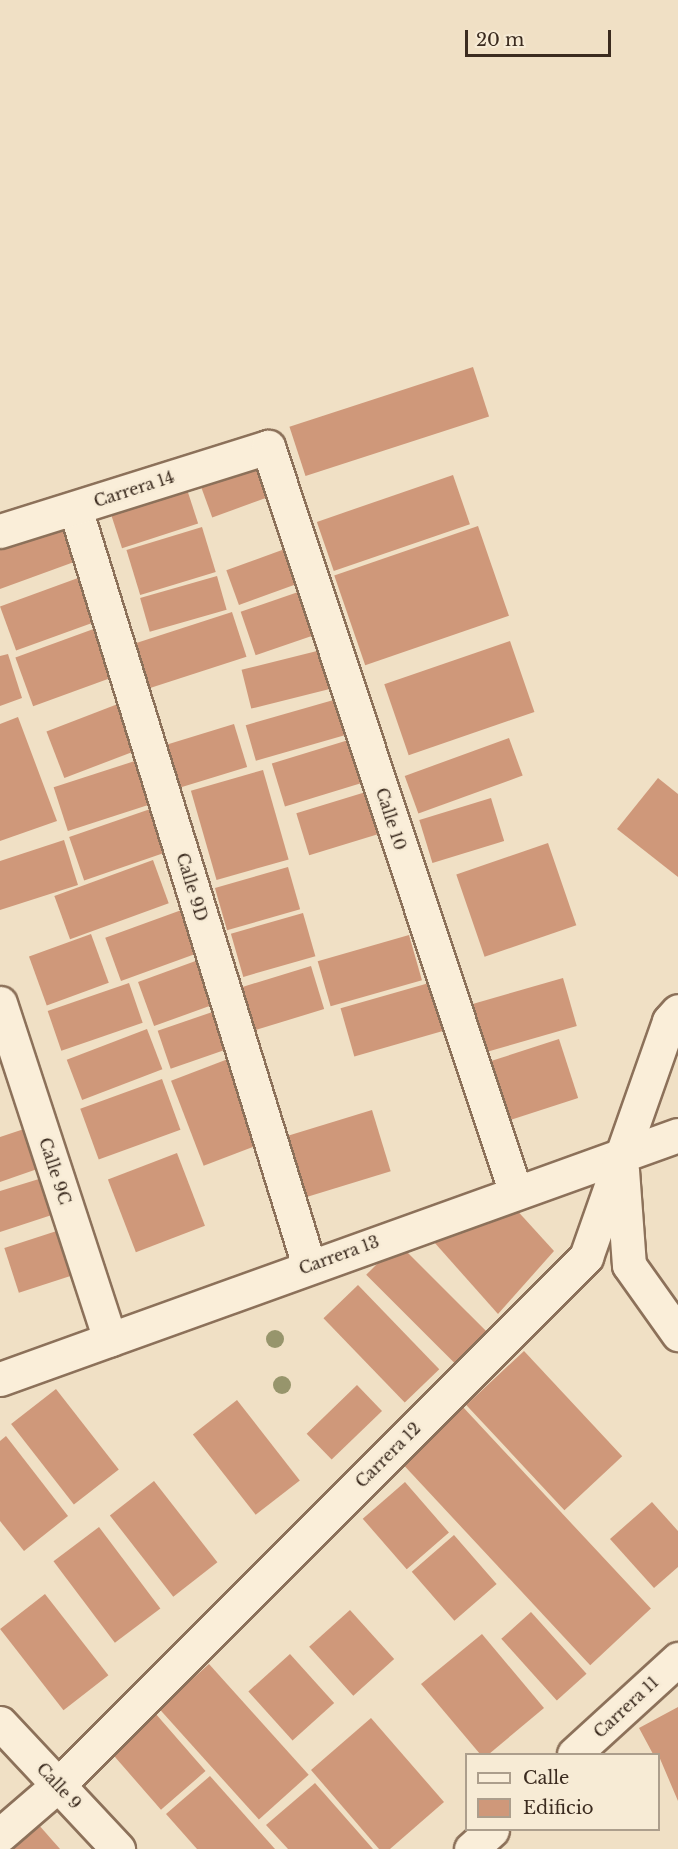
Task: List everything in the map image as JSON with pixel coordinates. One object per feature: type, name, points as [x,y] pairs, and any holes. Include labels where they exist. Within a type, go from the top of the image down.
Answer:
[{"type":"street","name":"Carrera 14","points":[[0,531],[268,447]]},
{"type":"street","name":"Calle 10","points":[[268,447],[515,1191]]},
{"type":"street","name":"Calle 9D","points":[[75,508],[309,1266]]},
{"type":"street","name":"Calle 9C","points":[[0,1003],[110,1339]]},
{"type":"street","name":"Carrera 12","points":[[0,1835],[58,1785],[586,1257],[669,1022],[678,1011]]},
{"type":"street","name":"Carrera 13","points":[[0,1379],[515,1191],[678,1135]]},
{"type":"street","points":[[621,1156],[629,1265],[678,1334]]},
{"type":"street","name":"Carrera 11","points":[[576,1753],[678,1659]]},
{"type":"street","name":"Calle 9","points":[[0,1723],[118,1849]]},
{"type":"street","points":[[471,1849],[491,1831]]},
{"type":"building","points":[[473,367],[489,416],[306,476],[289,427]]},
{"type":"building","points":[[264,455],[278,494],[212,517],[198,479]]},
{"type":"building","points":[[453,475],[470,524],[334,571],[317,522]]},
{"type":"building","points":[[183,477],[198,524],[122,548],[107,502]]},
{"type":"building","points":[[72,523],[85,558],[0,589],[0,549]]},
{"type":"building","points":[[478,526],[509,616],[365,665],[334,575]]},
{"type":"building","points":[[202,527],[216,572],[140,595],[126,550]]},
{"type":"building","points":[[293,546],[306,581],[239,605],[226,570]]},
{"type":"building","points":[[217,576],[227,610],[150,632],[140,598]]},
{"type":"building","points":[[78,578],[94,622],[16,651],[0,606]]},
{"type":"building","points":[[304,590],[319,633],[256,655],[241,612]]},
{"type":"building","points":[[232,612],[247,657],[149,689],[134,644]]},
{"type":"building","points":[[99,627],[117,676],[33,706],[15,657]]},
{"type":"building","points":[[510,641],[534,712],[409,755],[384,684]]},
{"type":"building","points":[[325,649],[335,688],[251,709],[242,670]]},
{"type":"building","points":[[8,654],[22,698],[0,706],[0,656]]},
{"type":"building","points":[[337,699],[347,735],[256,761],[246,725]]},
{"type":"building","points":[[123,702],[141,749],[64,778],[46,731]]},
{"type":"building","points":[[18,717],[57,821],[0,841],[0,724]]},
{"type":"building","points":[[234,724],[247,767],[175,789],[162,746]]},
{"type":"building","points":[[355,738],[368,781],[285,806],[272,763]]},
{"type":"building","points":[[509,738],[523,776],[418,814],[405,776]]},
{"type":"building","points":[[144,758],[158,802],[68,831],[54,787]]},
{"type":"building","points":[[263,770],[289,859],[217,880],[191,791]]},
{"type":"building","points":[[658,778],[678,794],[678,877],[617,829]]},
{"type":"building","points":[[369,791],[382,833],[309,855],[296,813]]},
{"type":"building","points":[[491,798],[504,841],[432,863],[419,820]]},
{"type":"building","points":[[159,806],[174,849],[84,880],[69,837]]},
{"type":"building","points":[[64,840],[78,885],[0,910],[0,861]]},
{"type":"building","points":[[548,843],[576,925],[485,957],[456,875]]},
{"type":"building","points":[[153,860],[169,903],[70,939],[54,896]]},
{"type":"building","points":[[288,867],[300,909],[227,930],[215,888]]},
{"type":"building","points":[[187,908],[203,951],[121,981],[105,938]]},
{"type":"building","points":[[303,913],[315,956],[243,977],[231,934]]},
{"type":"building","points":[[91,934],[109,983],[47,1005],[29,957]]},
{"type":"building","points":[[409,935],[422,980],[331,1006],[318,961]]},
{"type":"building","points":[[201,959],[217,1003],[154,1026],[138,982]]},
{"type":"building","points":[[311,966],[324,1009],[252,1031],[239,988]]},
{"type":"building","points":[[563,978],[577,1026],[486,1052],[473,1004]]},
{"type":"building","points":[[129,983],[143,1023],[61,1051],[48,1011]]},
{"type":"building","points":[[429,983],[443,1031],[354,1056],[341,1008]]},
{"type":"building","points":[[221,1009],[234,1047],[171,1069],[158,1031]]},
{"type":"building","points":[[147,1029],[162,1069],[82,1100],[67,1060]]},
{"type":"building","points":[[559,1039],[578,1098],[504,1122],[485,1063]]},
{"type":"building","points":[[228,1059],[261,1144],[204,1166],[171,1081]]},
{"type":"building","points":[[162,1079],[180,1130],[99,1159],[80,1109]]},
{"type":"building","points":[[372,1110],[391,1171],[302,1198],[283,1137]]},
{"type":"building","points":[[30,1127],[43,1167],[0,1182],[0,1137]]},
{"type":"building","points":[[177,1153],[205,1226],[136,1252],[108,1180]]},
{"type":"building","points":[[52,1175],[64,1211],[0,1232],[0,1191]]},
{"type":"building","points":[[513,1206],[554,1251],[498,1314],[434,1242]]},
{"type":"building","points":[[69,1227],[84,1272],[19,1293],[4,1248]]},
{"type":"building","points":[[398,1243],[488,1333],[456,1365],[366,1275]]},
{"type":"building","points":[[358,1285],[439,1369],[405,1403],[323,1318]]},
{"type":"building","points":[[524,1351],[622,1456],[564,1510],[466,1405]]},
{"type":"building","points":[[357,1385],[382,1411],[332,1460],[307,1434]]},
{"type":"building","points":[[56,1389],[119,1469],[74,1504],[11,1424]]},
{"type":"building","points":[[237,1400],[300,1480],[256,1515],[193,1434]]},
{"type":"building","points":[[462,1406],[651,1609],[590,1665],[401,1463]]},
{"type":"building","points":[[6,1436],[68,1516],[24,1551],[0,1521],[0,1441]]},
{"type":"building","points":[[154,1481],[217,1562],[173,1597],[110,1515]]},
{"type":"building","points":[[405,1482],[449,1533],[407,1569],[363,1519]]},
{"type":"building","points":[[652,1502],[678,1531],[678,1567],[654,1588],[610,1539]]},
{"type":"building","points":[[99,1527],[160,1608],[115,1643],[53,1561]]},
{"type":"building","points":[[454,1535],[497,1584],[454,1621],[412,1572]]},
{"type":"building","points":[[45,1594],[108,1675],[63,1710],[0,1629]]},
{"type":"building","points":[[350,1610],[394,1659],[353,1696],[309,1647]]},
{"type":"building","points":[[531,1612],[587,1674],[557,1700],[501,1639]]},
{"type":"building","points":[[482,1634],[544,1708],[490,1753],[479,1753],[421,1684]]},
{"type":"building","points":[[290,1654],[334,1703],[293,1741],[248,1691]]},
{"type":"building","points":[[209,1664],[309,1775],[259,1820],[159,1709]]},
{"type":"building","points":[[678,1707],[678,1801],[660,1759],[660,1753],[652,1753],[639,1728]]},
{"type":"building","points":[[155,1713],[206,1771],[161,1810],[110,1752]]},
{"type":"building","points":[[371,1718],[444,1802],[390,1849],[379,1849],[311,1770]]},
{"type":"building","points":[[210,1776],[275,1849],[197,1849],[166,1814]]},
{"type":"building","points":[[315,1783],[373,1849],[288,1849],[266,1825]]},
{"type":"building","points":[[38,1824],[60,1849],[10,1849]]}]
